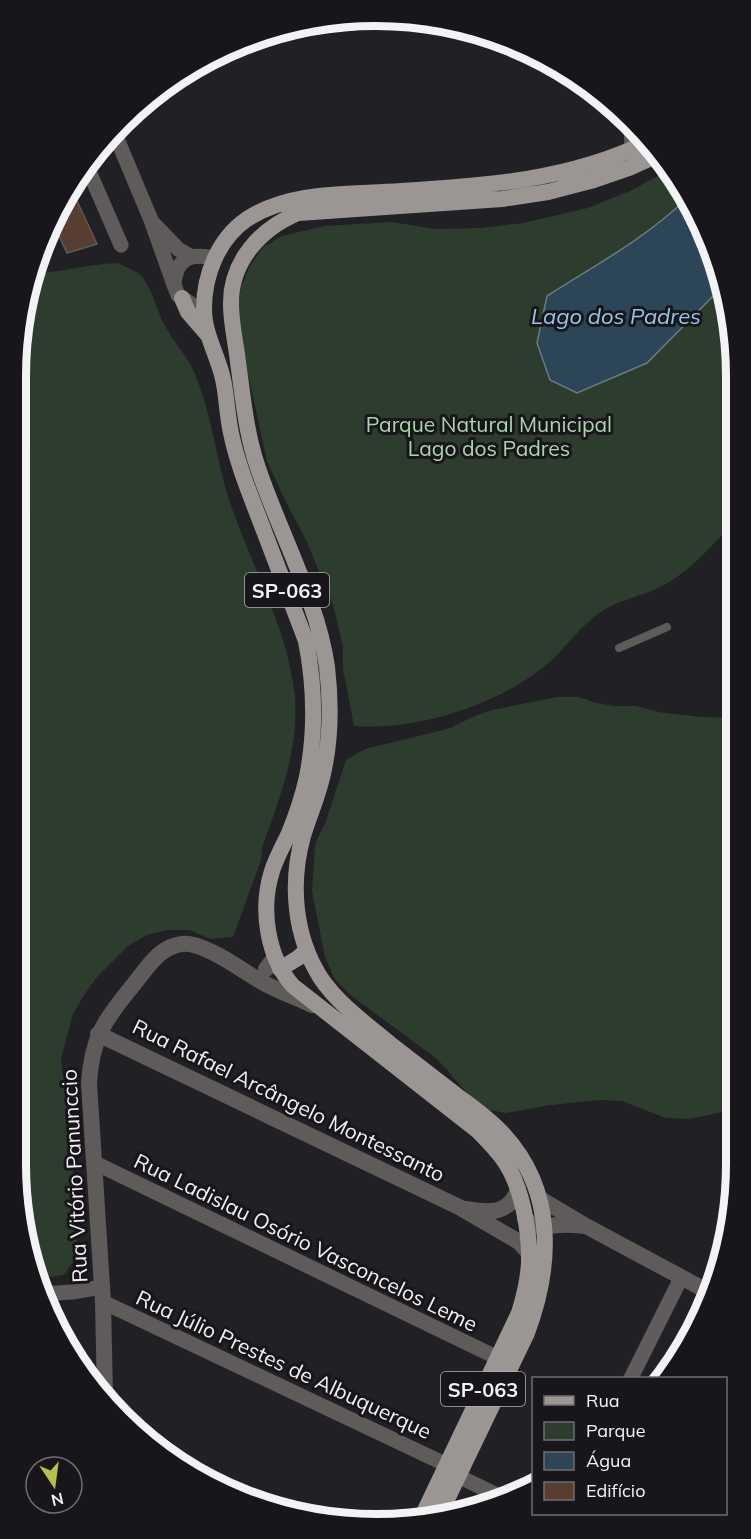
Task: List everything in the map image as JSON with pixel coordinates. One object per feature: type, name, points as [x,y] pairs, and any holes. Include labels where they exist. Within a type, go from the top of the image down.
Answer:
[{"type":"main road","name":"SP-063","points":[[442,1507],[453,1470],[521,1306],[527,1283],[528,1252],[525,1219],[518,1190],[504,1161],[478,1131],[320,1009],[294,986],[273,961],[267,892],[272,871],[290,831],[306,778],[313,735],[312,669],[306,641],[244,480],[231,433],[223,378],[209,336],[204,309],[207,283],[214,258],[235,229],[259,212],[278,203],[324,196],[510,183],[572,171],[640,146]]},
{"type":"main road","name":"SP-063","points":[[427,1510],[453,1470],[527,1333],[543,1275],[544,1227],[539,1198],[519,1155],[504,1135],[336,998],[320,977],[299,928],[295,888],[296,865],[324,772],[328,749],[327,666],[320,633],[256,465],[247,424],[231,321],[231,301],[235,278],[244,257],[257,238],[298,213],[502,199],[548,192],[594,180],[650,158]]},
{"type":"main road","points":[[214,258],[235,278]]},
{"type":"main road","points":[[178,292],[188,312],[209,336]]},
{"type":"main road","points":[[204,309],[217,308],[231,301]]},
{"type":"main road","points":[[299,928],[293,927],[285,930],[274,940],[273,961],[298,958],[307,950]]},
{"type":"street","points":[[631,137],[632,150]]},
{"type":"street","points":[[117,139],[178,292],[204,309]]},
{"type":"street","points":[[90,173],[121,245]]},
{"type":"street","points":[[151,220],[178,249],[190,256]]},
{"type":"street","points":[[178,292],[176,270],[184,260],[190,256],[199,255],[214,258]]},
{"type":"street","name":"Rua Vitório Panunccio","points":[[105,1385],[103,1294],[88,1083],[91,1059],[98,1034],[112,1011],[159,954],[182,944],[193,944],[263,982],[320,1009]]},
{"type":"street","name":"Rua Vitório Panunccio","points":[[239,967],[273,961]]},
{"type":"street","name":"Rua Rafael Arcângelo Montessanto","points":[[98,1034],[459,1207],[519,1242],[528,1252]]},
{"type":"street","name":"Rua Ladislau Osório Vasconcelos Leme","points":[[94,1163],[498,1358]]},
{"type":"street","name":"Rua Rafael Arcângelo Montessanto","points":[[459,1207],[482,1212],[496,1211],[514,1200],[518,1190]]},
{"type":"street","points":[[539,1198],[702,1289]]},
{"type":"street","points":[[525,1219],[533,1225],[544,1227],[586,1226]]},
{"type":"street","points":[[632,1377],[681,1278]]},
{"type":"street","points":[[51,1295],[103,1294]]},
{"type":"street","name":"Rua Júlio Prestes de Albuquerque","points":[[103,1294],[453,1470],[494,1493]]},
{"type":"lane","points":[[619,648],[667,627]]},
{"type":"green space","name":"Parque Natural Municipal Lago dos Padres","points":[[662,174],[679,201],[699,242],[714,285],[725,353],[726,530],[685,571],[658,588],[615,604],[599,613],[554,658],[512,688],[487,701],[433,719],[406,724],[354,726],[343,669],[343,647],[333,605],[306,540],[267,461],[248,374],[238,309],[241,287],[250,266],[263,247],[282,236],[325,226],[391,222],[436,229],[481,228],[523,223],[588,208],[630,191]]},
{"type":"green space","points":[[117,263],[138,273],[143,278],[165,326],[191,366],[210,422],[232,508],[286,649],[295,698],[295,718],[291,756],[286,774],[262,848],[261,860],[233,937],[210,939],[190,930],[168,930],[147,935],[128,946],[97,977],[73,1014],[61,1058],[71,1143],[77,1235],[76,1257],[64,1275],[45,1278],[32,1232],[26,1186],[26,353],[32,307],[41,273]]},
{"type":"green space","points":[[557,697],[579,697],[614,706],[636,706],[658,712],[726,718],[726,1111],[689,1119],[666,1118],[622,1101],[599,1100],[506,1113],[484,1109],[437,1059],[349,994],[334,978],[325,957],[312,891],[315,844],[326,821],[346,760],[365,749],[451,728],[492,710]]},
{"type":"water","name":"Lago dos Padres","points":[[680,204],[699,242],[716,293],[647,363],[577,393],[550,380],[537,343],[547,296],[637,239]]},
{"type":"building","points":[[75,196],[97,244],[67,253],[57,232]]}]
